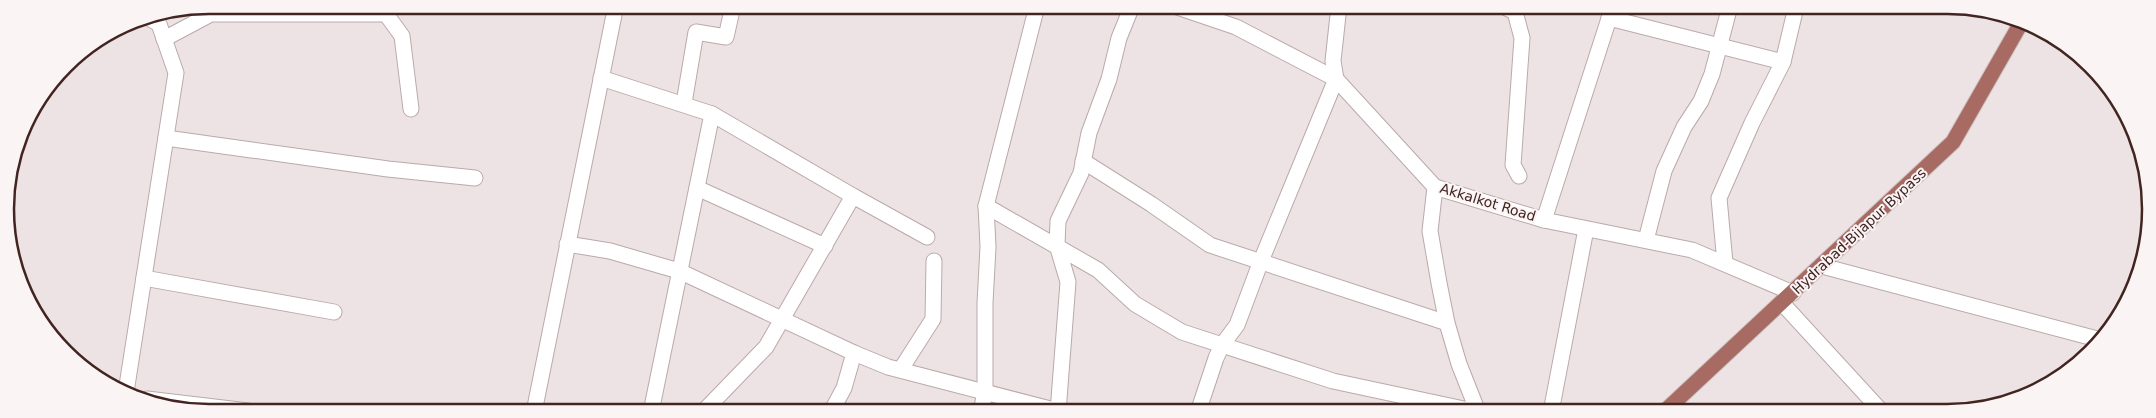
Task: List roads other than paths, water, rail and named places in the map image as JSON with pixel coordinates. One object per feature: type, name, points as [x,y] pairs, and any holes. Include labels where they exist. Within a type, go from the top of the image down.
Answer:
[{"type":"main road","name":"Hydrabad-Bijapur Bypass","points":[[1673,404],[1953,142],[2019,28]]},
{"type":"street","points":[[164,39],[204,14]]},
{"type":"street","points":[[388,14],[402,36],[411,109]]},
{"type":"street","points":[[536,404],[614,14]]},
{"type":"street","points":[[684,103],[696,32],[726,37],[731,14]]},
{"type":"street","points":[[982,404],[984,392],[984,303],[988,247],[986,206],[1035,14]]},
{"type":"street","points":[[1059,404],[1068,282],[1057,246],[1058,221],[1081,173],[1089,133],[1109,79],[1119,38],[1129,14]]},
{"type":"street","name":"Akkalkot Road","points":[[1198,14],[1236,27],[1336,79],[1435,187],[1544,220],[1692,250],[1793,292]]},
{"type":"street","points":[[1201,404],[1222,345],[1237,325],[1261,261],[1298,177],[1336,79],[1333,61],[1338,14]]},
{"type":"street","points":[[1516,14],[1522,38],[1513,165],[1519,176]]},
{"type":"street","points":[[1544,220],[1610,14]]},
{"type":"street","points":[[1617,14],[1720,46],[1783,62]]},
{"type":"street","points":[[1646,240],[1664,171],[1684,127],[1701,101],[1712,74],[1728,14]]},
{"type":"street","points":[[1725,263],[1719,198],[1752,123],[1783,62],[1794,14]]},
{"type":"street","points":[[127,386],[176,73],[159,24],[154,21]]},
{"type":"street","points":[[601,78],[684,103],[712,114],[852,196],[927,237]]},
{"type":"street","points":[[653,404],[712,114]]},
{"type":"street","points":[[166,138],[388,170],[475,178]]},
{"type":"street","points":[[1083,161],[1151,204],[1210,246],[1447,322]]},
{"type":"street","points":[[1435,187],[1430,231],[1447,322],[1459,364],[1475,404]]},
{"type":"street","points":[[696,188],[824,246]]},
{"type":"street","points":[[710,404],[766,347],[852,196]]},
{"type":"street","points":[[986,206],[1098,270],[1135,304],[1182,332],[1271,363],[1334,382],[1440,404]]},
{"type":"street","points":[[1553,404],[1586,229]]},
{"type":"street","points":[[567,244],[610,252],[679,271],[854,353],[901,369],[1028,404]]},
{"type":"street","points":[[901,369],[933,319],[934,261]]},
{"type":"street","points":[[1822,266],[2094,338]]},
{"type":"street","points":[[144,278],[334,312]]},
{"type":"street","points":[[1782,303],[1875,404]]},
{"type":"street","points":[[835,404],[844,388],[854,353]]}]
